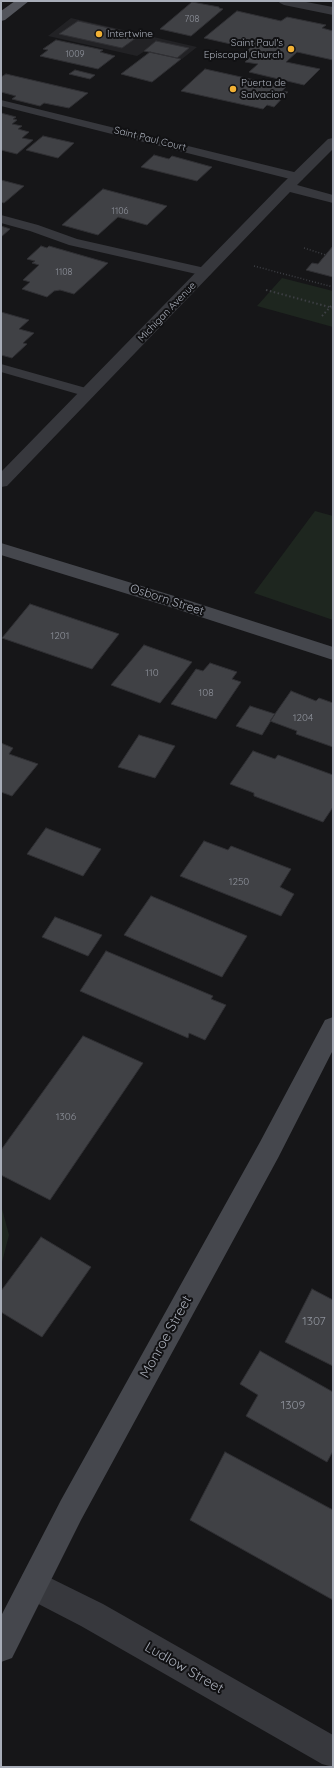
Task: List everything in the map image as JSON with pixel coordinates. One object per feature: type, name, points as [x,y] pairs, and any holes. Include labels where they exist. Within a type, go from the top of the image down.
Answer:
[{"type":"main road","points":[[1,17],[24,1]]},
{"type":"main road","name":"Osborn Street","points":[[1,549],[177,603],[333,654]]},
{"type":"main road","name":"Monroe Street","points":[[1,1647],[71,1510],[269,1150],[333,1027]]},
{"type":"street","points":[[284,1],[333,11]]},
{"type":"street","name":"Michigan Avenue","points":[[1,482],[333,142]]},
{"type":"street","points":[[293,182],[333,199]]},
{"type":"street","name":"Ludlow Street","points":[[34,1585],[115,1628],[333,1753]]},
{"type":"lane","name":"Saint Paul Court","points":[[1,103],[293,182]]},
{"type":"lane","points":[[1,219],[34,228],[73,242],[205,272]]},
{"type":"lane","points":[[1,368],[88,393]]},
{"type":"path","points":[[304,248],[326,255]]},
{"type":"path","points":[[281,274],[333,287]]},
{"type":"path","points":[[266,290],[332,308]]},
{"type":"path","points":[[322,316],[332,308],[333,304]]},
{"type":"shaded area","points":[[71,18],[197,47],[182,59],[145,51],[137,56],[48,36]]},
{"type":"shaded area","points":[[282,278],[333,291],[333,327],[257,306]]},
{"type":"shaded area","points":[[315,511],[333,516],[333,620],[254,593]]},
{"type":"shaded area","points":[[1,1205],[9,1235],[1,1266]]},
{"type":"building","points":[[192,2],[223,9],[191,36],[160,29]]},
{"type":"building","name":"Saint Paul's Episcopal Church","points":[[237,11],[281,21],[287,17],[326,25],[322,28],[333,31],[333,60],[297,52],[286,62],[320,69],[304,85],[249,72],[258,64],[245,62],[253,54],[245,53],[253,45],[248,44],[244,47],[204,38]]},
{"type":"building","name":"Intertwine","points":[[78,21],[140,35],[122,48],[59,34]]},
{"type":"building","points":[[56,40],[103,50],[100,52],[115,56],[98,69],[40,56],[48,50],[43,49]]},
{"type":"building","points":[[156,41],[189,48],[177,58],[144,51]]},
{"type":"building","points":[[150,52],[181,59],[152,82],[121,74]]},
{"type":"building","name":"Puerta de Salvacion","points":[[205,69],[286,87],[282,91],[288,92],[274,107],[267,105],[263,109],[181,91]]},
{"type":"building","points":[[75,70],[95,75],[90,79],[69,74]]},
{"type":"building","points":[[6,74],[88,93],[69,108],[44,103],[40,106],[12,99],[16,96],[1,92],[1,77]]},
{"type":"building","points":[[1,113],[16,117],[13,119],[17,120],[12,124],[22,126],[18,129],[29,132],[22,138],[33,140],[17,154],[1,150]]},
{"type":"building","points":[[43,136],[74,143],[58,158],[26,150]]},
{"type":"building","points":[[154,155],[169,159],[172,156],[212,167],[197,181],[141,167]]},
{"type":"building","points":[[1,180],[24,186],[4,203],[1,202]]},
{"type":"building","points":[[103,189],[167,206],[147,225],[118,217],[98,235],[62,225]]},
{"type":"building","points":[[1,226],[10,229],[1,237]]},
{"type":"building","points":[[41,246],[47,248],[49,246],[108,263],[74,294],[60,290],[54,291],[47,297],[22,289],[30,282],[23,280],[39,265],[32,263],[35,261],[27,259]]},
{"type":"building","points":[[333,246],[333,277],[306,270],[312,263],[318,264]]},
{"type":"building","points":[[1,312],[29,320],[19,329],[34,333],[23,343],[27,344],[12,358],[1,355]]},
{"type":"building","points":[[30,604],[119,634],[92,669],[2,638]]},
{"type":"building","points":[[144,645],[192,662],[160,703],[111,685]]},
{"type":"building","points":[[210,663],[237,672],[232,679],[241,682],[216,719],[171,704],[196,669],[203,671]]},
{"type":"building","points":[[291,691],[316,701],[319,698],[333,703],[333,747],[296,734],[297,731],[270,721]]},
{"type":"building","points":[[250,706],[275,714],[262,735],[236,726]]},
{"type":"building","points":[[139,735],[175,746],[155,778],[118,767]]},
{"type":"building","points":[[1,743],[13,748],[9,754],[38,764],[12,796],[1,792]]},
{"type":"building","points":[[253,751],[275,759],[278,755],[333,775],[333,807],[323,822],[254,796],[254,793],[230,784]]},
{"type":"building","points":[[46,828],[101,849],[83,876],[27,854]]},
{"type":"building","points":[[204,841],[228,850],[231,846],[291,869],[280,887],[294,894],[281,916],[180,876]]},
{"type":"building","points":[[151,896],[247,936],[222,977],[124,935]]},
{"type":"building","points":[[55,917],[102,935],[88,956],[42,937]]},
{"type":"building","points":[[106,951],[213,996],[211,999],[226,1005],[205,1040],[189,1033],[188,1038],[80,991]]},
{"type":"building","points":[[83,1036],[143,1063],[50,1200],[1,1175],[1,1150]]},
{"type":"building","points":[[41,1237],[91,1267],[42,1337],[1,1312],[1,1291]]},
{"type":"building","points":[[312,1289],[333,1300],[333,1366],[285,1342]]},
{"type":"building","points":[[260,1351],[333,1392],[333,1451],[327,1462],[246,1416],[258,1395],[240,1384]]},
{"type":"building","points":[[225,1452],[333,1510],[333,1600],[190,1520]]},
{"type":"place","name":"Intertwine","points":[[99,34]]},
{"type":"place","name":"Saint Paul's Episcopal Church","points":[[291,49]]},
{"type":"place","name":"Puerta de Salvacion","points":[[233,89]]}]
